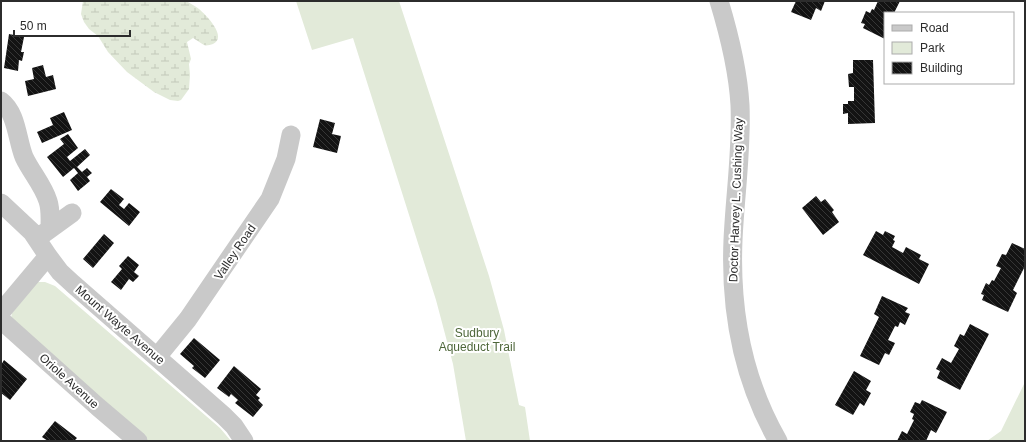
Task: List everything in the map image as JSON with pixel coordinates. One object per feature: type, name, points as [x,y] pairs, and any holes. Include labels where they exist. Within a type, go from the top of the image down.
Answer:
[{"type":"street","name":"Doctor Harvey L. Cushing Way","points":[[719,1],[733,56],[740,104],[733,242],[733,280],[738,330],[750,379],[769,425],[778,441]]},
{"type":"street","points":[[1,101],[13,119],[24,157],[48,201],[50,212],[44,233]]},
{"type":"street","name":"Valley Road","points":[[157,357],[205,296],[270,200],[286,159],[292,135]]},
{"type":"street","name":"Mount Wayte Avenue","points":[[1,203],[44,233],[48,256],[60,272],[224,416],[234,426],[244,441]]},
{"type":"street","points":[[44,233],[72,213]]},
{"type":"street","points":[[1,312],[48,256]]},
{"type":"street","name":"Oriole Avenue","points":[[1,320],[138,441]]},
{"type":"green space","points":[[83,1],[186,1],[199,9],[214,26],[218,36],[217,41],[213,44],[204,45],[193,38],[187,42],[191,59],[189,64],[189,89],[181,100],[170,100],[154,92],[127,72],[108,52],[98,36],[89,29],[84,22],[81,14]]},
{"type":"green space","name":"Sudbury Aqueduct Trail","points":[[296,1],[399,1],[489,276],[504,330],[519,405],[525,407],[530,441],[466,441],[453,364],[436,300],[353,38],[312,50]]},
{"type":"green space","points":[[37,282],[45,282],[55,286],[220,428],[231,441],[147,441],[11,318],[12,313]]},
{"type":"green space","points":[[1025,382],[1025,441],[987,441],[1001,431]]},
{"type":"building","points":[[796,1],[825,1],[821,11],[816,8],[811,20],[791,12]]},
{"type":"building","points":[[878,1],[900,1],[894,12],[884,12],[884,38],[863,28],[865,24],[861,23],[866,11],[870,13],[872,9],[874,10]]},
{"type":"building","points":[[9,34],[24,37],[21,52],[24,52],[22,61],[19,60],[18,71],[4,68]]},
{"type":"building","points":[[853,60],[873,60],[875,123],[848,124],[848,113],[843,114],[843,104],[848,104],[848,101],[854,101],[854,87],[849,87],[848,74],[853,73]]},
{"type":"building","points":[[43,65],[46,77],[53,75],[56,89],[28,96],[25,81],[34,79],[32,68]]},
{"type":"building","points":[[64,112],[72,130],[42,143],[37,132],[53,125],[50,118]]},
{"type":"building","points":[[320,119],[335,123],[332,134],[341,136],[337,153],[313,147]]},
{"type":"building","points":[[68,134],[78,148],[67,157],[70,161],[85,149],[90,155],[77,167],[82,172],[87,168],[92,173],[87,177],[90,181],[78,191],[70,180],[78,173],[74,168],[63,177],[47,157],[64,144],[60,139]]},
{"type":"building","points":[[111,189],[124,199],[119,205],[124,209],[129,203],[140,212],[129,226],[100,202]]},
{"type":"building","points":[[816,196],[821,202],[825,199],[834,210],[832,212],[839,222],[823,235],[802,208]]},
{"type":"building","points":[[876,231],[883,235],[885,231],[895,236],[893,240],[895,241],[892,247],[903,253],[906,247],[921,255],[919,259],[929,264],[919,284],[863,255]]},
{"type":"building","points":[[104,234],[114,243],[93,268],[83,259]]},
{"type":"building","points":[[1012,243],[1025,249],[1025,266],[1013,290],[1017,293],[1008,312],[982,300],[984,295],[981,294],[986,283],[989,285],[992,280],[994,281],[1001,268],[996,266],[1002,254],[1006,255]]},
{"type":"building","points":[[128,256],[139,265],[134,272],[139,276],[133,282],[129,279],[121,290],[111,282],[122,269],[119,266]]},
{"type":"building","points":[[882,296],[908,308],[905,312],[910,314],[905,325],[900,322],[898,327],[895,326],[888,340],[895,343],[889,355],[885,353],[879,365],[860,356],[879,317],[874,314]]},
{"type":"building","points":[[970,324],[989,334],[960,390],[937,378],[940,371],[936,369],[942,358],[951,363],[959,349],[954,346],[960,334],[964,336]]},
{"type":"building","points":[[194,338],[220,360],[205,378],[192,368],[194,366],[180,354]]},
{"type":"building","points":[[4,360],[27,379],[10,400],[1,393],[1,365]]},
{"type":"building","points":[[234,366],[261,389],[256,395],[260,398],[258,400],[263,405],[253,417],[235,403],[238,400],[231,394],[229,397],[217,388]]},
{"type":"building","points":[[854,371],[871,381],[866,390],[871,393],[864,406],[860,403],[853,415],[835,405]]},
{"type":"building","points":[[922,400],[947,412],[936,433],[931,430],[926,441],[897,441],[902,431],[907,434],[914,420],[912,419],[914,414],[910,412],[915,402],[920,404]]},
{"type":"building","points":[[55,421],[77,438],[74,441],[48,441],[42,437]]}]
